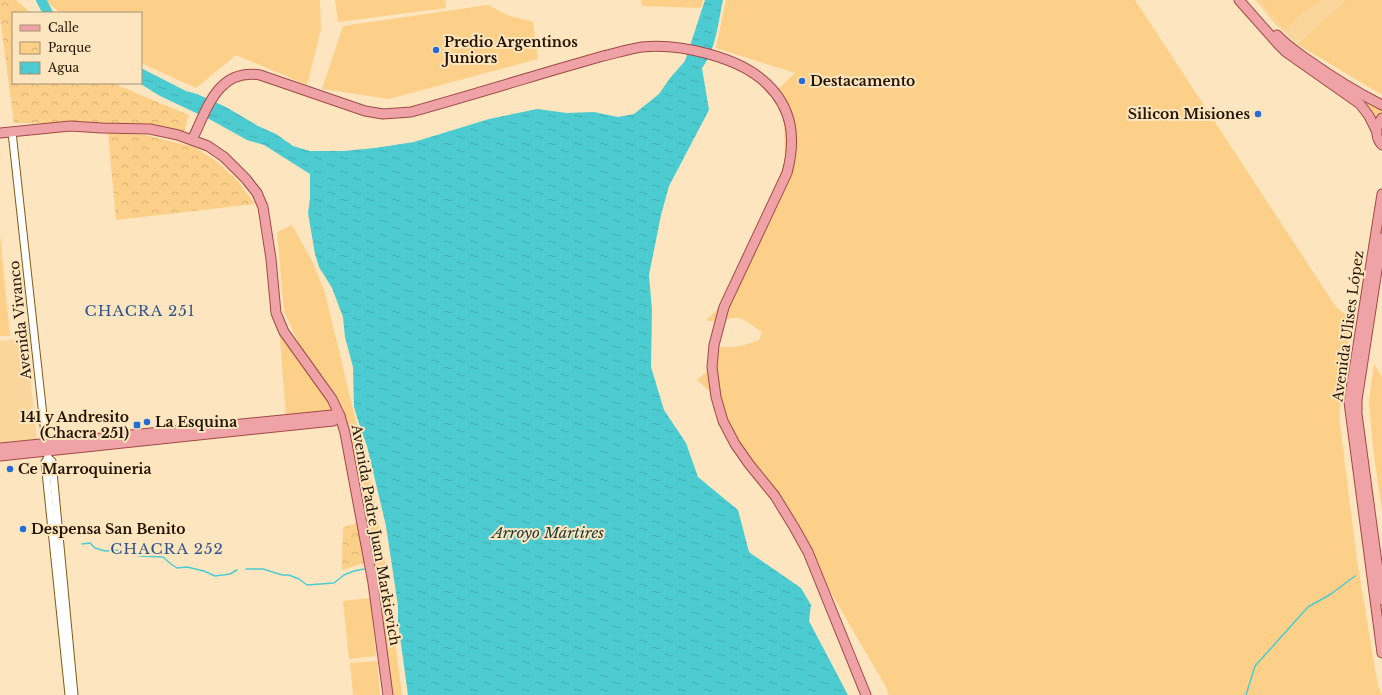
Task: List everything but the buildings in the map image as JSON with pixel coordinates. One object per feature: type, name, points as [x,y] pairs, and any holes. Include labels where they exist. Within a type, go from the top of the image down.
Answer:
[{"type":"main road","points":[[1239,0],[1286,52],[1360,104],[1369,116],[1382,145]]},
{"type":"main road","points":[[1245,0],[1282,40],[1300,55],[1366,97],[1382,105]]},
{"type":"main road","points":[[192,140],[204,118],[214,94],[227,82],[243,75],[260,75],[364,111],[383,114],[397,114],[418,110],[618,52],[641,47],[688,49],[743,66],[759,75],[773,89],[788,116],[792,131],[791,157],[787,173],[724,307],[718,326],[714,345],[712,367],[716,397],[723,421],[735,444],[775,496],[808,552],[866,695]]},
{"type":"main road","points":[[1377,132],[1382,118]]},
{"type":"main road","name":"Avenida Padre Juan Markievich","points":[[13,135],[102,128],[150,129],[178,135],[208,146],[224,157],[246,179],[257,193],[263,207],[265,218],[271,259],[276,313],[284,332],[332,399],[346,433],[373,583],[388,695]]},
{"type":"main road","points":[[0,133],[13,135]]},
{"type":"main road","points":[[0,139],[13,135]]},
{"type":"main road","name":"Avenida Ulises López","points":[[1382,194],[1349,402],[1382,653]]},
{"type":"main road","name":"Avenida Ulises López","points":[[1382,238],[1357,400],[1357,414],[1382,600]]},
{"type":"main road","points":[[0,456],[332,415],[340,416]]},
{"type":"main road","points":[[0,448],[47,451]]},
{"type":"street","name":"Avenida Vivanco","points":[[13,135],[47,451],[45,462],[69,695]]},
{"type":"street","name":"Avenida Vivanco","points":[[47,451],[52,461],[74,695]]},
{"type":"shaded area","points":[[1255,0],[1353,0],[1296,43],[1274,23]]},
{"type":"shaded area","points":[[26,338],[37,440],[0,443],[0,341]]},
{"type":"green space","points":[[0,0],[16,0],[30,12],[12,12],[12,84],[114,84],[189,115],[184,132],[147,125],[14,123],[0,18]]},
{"type":"green space","points":[[45,0],[320,0],[321,29],[307,85],[236,55],[196,88],[142,63],[142,12],[59,12]]},
{"type":"green space","points":[[335,0],[445,0],[446,8],[338,22]]},
{"type":"green space","points":[[641,0],[703,0],[701,8],[642,6]]},
{"type":"green space","points":[[726,0],[1135,0],[1336,307],[1351,319],[1339,416],[1357,561],[1378,686],[1382,695],[889,695],[885,685],[775,496],[757,480],[735,452],[735,444],[718,425],[716,397],[697,380],[712,367],[714,345],[726,347],[742,346],[759,340],[762,332],[740,318],[715,322],[706,320],[720,307],[785,163],[784,120],[778,89],[795,73],[716,48]]},
{"type":"green space","points":[[1259,0],[1322,0],[1301,14],[1285,31]]},
{"type":"green space","points":[[1347,0],[1382,0],[1382,95],[1297,44]]},
{"type":"green space","name":"Predio Argentinos Juniors","points":[[488,5],[507,15],[533,22],[538,59],[389,99],[322,89],[343,26]]},
{"type":"green space","points":[[1280,42],[1382,108],[1382,111],[1375,119],[1288,51]]},
{"type":"green space","points":[[108,133],[145,135],[194,147],[215,160],[238,181],[255,204],[116,220]]},
{"type":"green space","points":[[292,225],[313,263],[325,293],[373,492],[385,562],[402,695],[392,695],[376,565],[349,430],[342,408],[335,393],[302,350],[284,312],[277,232]]},
{"type":"green space","points":[[0,234],[10,336],[0,336]]},
{"type":"green space","points":[[279,325],[330,401],[333,411],[286,416]]},
{"type":"green space","points":[[1374,364],[1382,376],[1382,511],[1373,448],[1369,401]]},
{"type":"green space","points":[[361,522],[367,562],[342,570],[343,527]]},
{"type":"green space","points":[[370,598],[376,656],[349,659],[343,601]]},
{"type":"green space","points":[[377,661],[380,695],[353,695],[350,663]]},
{"type":"water","name":"Arroyo Mártires","points":[[705,0],[723,0],[713,44],[707,61],[702,68],[709,110],[669,186],[661,215],[649,275],[652,310],[651,367],[664,410],[686,443],[698,477],[738,510],[749,552],[801,588],[811,605],[809,621],[848,695],[408,695],[398,622],[398,606],[386,526],[367,446],[354,407],[353,367],[345,337],[343,317],[332,288],[319,267],[315,254],[308,213],[310,198],[310,174],[264,145],[247,140],[211,120],[160,96],[141,84],[142,84],[142,69],[186,91],[197,94],[226,107],[258,126],[276,134],[293,146],[310,151],[343,151],[414,142],[489,119],[537,109],[567,113],[594,112],[618,117],[634,114],[659,94],[670,78],[685,61]]},
{"type":"waterway","points":[[41,0],[47,12]]},
{"type":"waterway","points":[[82,544],[90,543],[95,548],[105,551],[116,550],[140,556],[163,557],[177,568],[187,567],[204,571],[215,576],[230,574],[237,570]]},
{"type":"waterway","points":[[246,569],[263,569],[282,575],[289,575],[299,579],[307,585],[334,583],[344,575],[364,569]]},
{"type":"waterway","points":[[1246,695],[1255,666],[1308,607],[1331,594],[1355,576]]},
{"type":"place","name":"Predio Argentinos Juniors","points":[[436,50]]},
{"type":"place","name":"Destacamento","points":[[802,81]]},
{"type":"place","name":"Silicon Misiones","points":[[1258,114]]},
{"type":"place","name":"La Esquina","points":[[147,422]]},
{"type":"place","name":"141 y Andresito (Chacra 251)","points":[[137,425]]},
{"type":"place","name":"Ce Marroquineria","points":[[10,469]]},
{"type":"place","name":"Despensa San Benito","points":[[23,529]]},
{"type":"district","name":"CHACRA 251","points":[[140,311]]},
{"type":"district","name":"CHACRA 252","points":[[167,549]]}]
